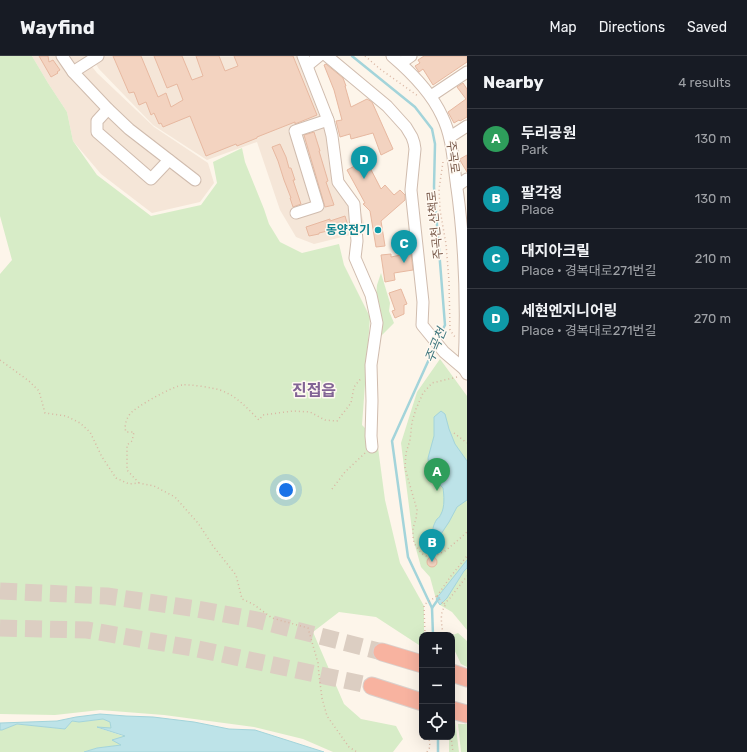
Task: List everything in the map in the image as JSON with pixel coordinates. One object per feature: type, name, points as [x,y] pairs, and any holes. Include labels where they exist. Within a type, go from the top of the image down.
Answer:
[{"type":"highway","points":[[382,652],[415,661]]},
{"type":"highway","points":[[372,686],[417,700]]},
{"type":"street","points":[[62,56],[73,72],[129,129],[195,180]]},
{"type":"street","points":[[73,72],[98,56]]},
{"type":"street","points":[[319,56],[305,61],[328,120],[332,136],[338,182],[354,204],[356,241],[355,258],[370,295],[377,323],[371,366],[372,401],[370,436],[372,447]]},
{"type":"street","points":[[327,56],[387,106],[406,127],[412,137],[415,149],[411,190],[423,302],[422,325],[444,352],[464,373]]},
{"type":"street","name":"주곡로","points":[[392,56],[401,63],[432,96],[450,137],[462,221],[466,309],[464,373]]},
{"type":"street","points":[[401,63],[411,56]]},
{"type":"street","points":[[432,96],[467,72]]},
{"type":"street","points":[[108,108],[97,121],[98,132],[151,179],[168,160]]},
{"type":"street","points":[[296,212],[318,206],[294,130],[328,120]]},
{"type":"street","points":[[450,137],[467,126]]},
{"type":"street","points":[[457,186],[467,179]]},
{"type":"path","points":[[365,56],[380,69],[419,97]]},
{"type":"path","name":"주곡천 산책로","points":[[444,159],[439,196],[446,244],[449,281],[450,330],[465,350]]},
{"type":"path","points":[[0,360],[39,390],[45,413],[66,416],[80,423],[90,432],[102,457],[116,478],[129,484],[139,483],[154,486],[175,497],[198,523],[213,546],[236,575],[242,599],[253,604],[272,618],[308,628],[318,663],[322,698],[327,716],[349,747],[357,752]]},
{"type":"path","points":[[139,483],[127,470],[127,445],[132,441],[134,432],[126,432],[125,427],[129,415],[135,409],[164,393],[182,384],[220,390],[238,399],[259,420],[263,415],[293,411],[310,412],[325,420],[337,421],[350,403],[354,387],[371,366]]},
{"type":"path","points":[[464,373],[432,383],[423,392],[412,422],[410,440],[406,453],[405,468],[417,510],[413,528],[414,543],[421,553],[426,556],[434,556],[451,546],[467,532]]},
{"type":"path","points":[[454,433],[467,443]]},
{"type":"path","points":[[332,489],[345,472],[372,447]]},
{"type":"path","points":[[425,632],[425,604],[437,596],[467,556]]},
{"type":"path","points":[[443,603],[450,598],[467,576]]},
{"type":"path","points":[[437,596],[445,606],[442,610],[441,616],[443,632]]},
{"type":"path","points":[[427,752],[430,747],[429,740]]},
{"type":"path","points":[[451,740],[453,752]]},
{"type":"shaded area","points":[[32,56],[91,56],[86,59],[97,73],[154,127],[208,163],[214,183],[200,202],[152,213],[101,174],[73,141],[67,112]]},
{"type":"shaded area","points":[[103,56],[298,56],[322,117],[333,113],[343,178],[357,197],[366,231],[314,244],[296,237],[280,210],[257,142],[207,160],[153,125],[99,69],[94,61]]},
{"type":"green space","points":[[0,56],[32,56],[67,112],[73,141],[97,175],[151,216],[201,205],[217,183],[213,162],[242,148],[245,162],[269,224],[280,242],[302,253],[339,244],[344,265],[370,317],[362,425],[377,440],[385,500],[400,563],[424,606],[424,632],[419,632],[419,645],[376,617],[339,612],[313,632],[344,704],[361,719],[396,726],[403,739],[393,752],[333,752],[303,739],[254,727],[164,715],[100,710],[55,715],[0,714],[0,274],[12,260],[0,216]]},
{"type":"green space","points":[[381,273],[390,303],[389,311],[394,323],[379,338],[376,297],[377,285]]},
{"type":"green space","points":[[440,359],[467,396],[467,630],[452,612],[440,605],[436,599],[430,577],[421,567],[413,538],[401,443],[417,392]]},
{"type":"green space","points":[[458,633],[467,641],[467,667],[461,664],[455,651],[455,634]]},
{"type":"green space","points":[[103,719],[110,722],[111,728],[99,728],[126,737],[113,740],[122,745],[97,748],[84,752],[0,752],[0,730],[17,724],[65,729],[72,721],[79,722]]},
{"type":"green space","points":[[455,720],[459,752],[449,752],[449,740],[455,740]]},
{"type":"green space","points":[[458,724],[467,724],[467,752],[461,752]]},
{"type":"water","points":[[441,411],[445,414],[455,444],[467,461],[467,500],[457,507],[439,537],[435,538],[433,528],[444,505],[444,494],[443,488],[434,479],[429,468],[428,458],[434,436],[434,417]]},
{"type":"water","points":[[467,560],[467,568],[447,598],[440,605],[436,599]]},
{"type":"water","points":[[100,714],[153,717],[194,722],[229,729],[255,730],[324,752],[84,752],[97,748],[121,745],[112,740],[125,736],[97,727],[111,728],[110,722],[103,719],[79,722],[72,721],[65,729],[17,724],[0,730],[0,723],[57,721]]},
{"type":"building","points":[[39,56],[48,56],[49,62],[53,60],[60,70],[57,72],[58,73],[51,77]]},
{"type":"building","points":[[113,56],[141,56],[158,97],[166,93],[171,107],[183,100],[177,84],[167,88],[154,56],[182,56],[192,80],[203,76],[196,56],[219,56],[225,71],[238,66],[234,56],[293,56],[317,115],[295,124],[295,122],[237,146],[236,144],[206,156],[190,116],[163,127],[161,123],[159,124],[154,113],[151,115],[146,102],[139,105],[134,92],[129,93]]},
{"type":"building","points":[[424,56],[467,56],[467,62],[433,85],[423,69],[419,72],[415,66],[420,63],[418,60]]},
{"type":"building","points":[[326,64],[343,78],[351,107],[367,99],[372,102],[393,149],[381,155],[373,133],[351,139],[350,134],[340,137],[336,121],[342,120],[334,90],[324,65]]},
{"type":"building","points":[[463,83],[467,89],[467,117],[454,123],[448,112],[466,99],[457,87]]},
{"type":"building","points":[[314,132],[328,181],[326,182],[334,205],[325,207],[304,135]]},
{"type":"building","points":[[280,144],[289,168],[291,168],[295,180],[293,180],[301,204],[293,207],[272,147]]},
{"type":"building","points":[[467,155],[467,172],[460,159]]},
{"type":"building","points":[[366,160],[381,189],[385,185],[394,195],[400,190],[405,195],[405,200],[381,221],[385,246],[376,247],[370,211],[363,204],[365,203],[347,170]]},
{"type":"building","points":[[345,216],[348,226],[309,236],[306,227]]},
{"type":"building","points":[[411,253],[413,270],[394,273],[395,280],[385,282],[381,255],[391,254],[391,257]]},
{"type":"building","points":[[401,289],[407,304],[404,305],[404,314],[395,318],[392,311],[395,310],[389,293]]},
{"type":"building","points":[[432,557],[437,562],[432,567],[427,562]]},
{"type":"waterway","name":"주곡천","points":[[352,56],[415,107],[432,129],[435,144],[434,187],[445,325],[438,339]]},
{"type":"waterway","name":"주곡천","points":[[432,608],[408,557],[392,441],[435,346]]},
{"type":"waterway","points":[[433,632],[432,608],[439,598]]},
{"type":"waterway","points":[[438,740],[438,752]]},
{"type":"tunnel","points":[[0,591],[107,596],[197,609],[257,620],[382,652]]},
{"type":"tunnel","points":[[0,628],[87,630],[198,649],[372,686]]},
{"type":"place","name":"세현엔지니어링","points":[[364,179]]},
{"type":"place","name":"동양전기","points":[[378,230]]},
{"type":"place","name":"대지아크릴","points":[[404,263]]},
{"type":"place","name":"두리공원","points":[[437,491]]},
{"type":"place","name":"팔각정","points":[[432,562]]},
{"type":"district","name":"진접읍","points":[[314,390]]}]
